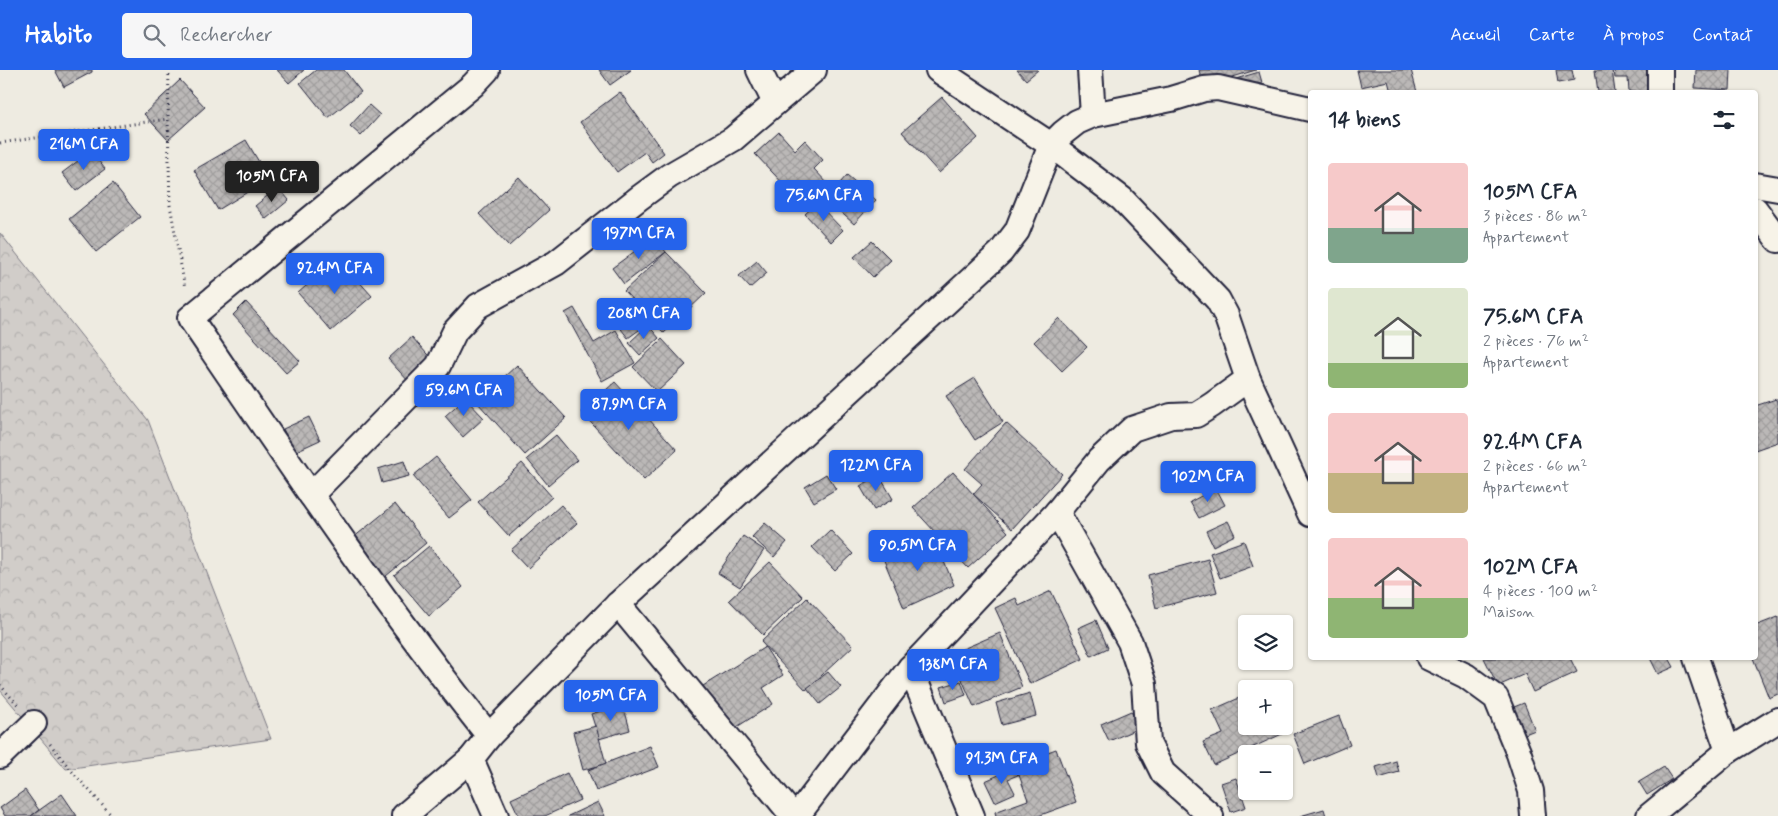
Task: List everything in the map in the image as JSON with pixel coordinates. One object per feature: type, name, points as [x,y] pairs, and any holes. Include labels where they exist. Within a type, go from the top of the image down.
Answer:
[{"type":"street","points":[[487,70],[472,85],[190,318],[311,495],[447,682],[489,736]]},
{"type":"street","points":[[759,70],[775,103]]},
{"type":"street","points":[[311,495],[438,366],[455,330],[478,306],[556,263],[669,176],[733,139],[814,70]]},
{"type":"street","points":[[938,70],[1051,144],[1122,198],[1218,300],[1226,315],[1248,380],[1308,510]]},
{"type":"street","points":[[1090,70],[1093,115]]},
{"type":"street","points":[[1660,70],[1660,90]]},
{"type":"street","points":[[404,816],[471,759],[489,736],[618,604],[1001,252],[1018,231],[1051,144],[1077,122],[1093,115],[1171,99],[1204,89],[1218,88],[1308,109]]},
{"type":"street","points":[[1758,186],[1778,189]]},
{"type":"street","points":[[1758,213],[1778,240]]},
{"type":"street","points":[[797,816],[910,668],[1057,512],[1099,460],[1132,429],[1171,416],[1196,415],[1248,380]]},
{"type":"street","points":[[1057,512],[1130,642],[1144,684],[1148,743],[1163,773],[1211,816]]},
{"type":"street","points":[[618,604],[793,816]]},
{"type":"street","points":[[1433,660],[1466,676],[1496,698],[1519,754],[1531,791],[1533,816]]},
{"type":"street","points":[[1697,660],[1728,751]]},
{"type":"street","points":[[910,668],[972,816]]},
{"type":"street","points":[[1648,816],[1728,751],[1778,720]]},
{"type":"street","points":[[0,756],[34,723]]},
{"type":"street","points":[[471,759],[496,816]]},
{"type":"path","points":[[169,70],[170,204],[190,318]]},
{"type":"path","points":[[0,143],[168,119]]},
{"type":"path","points":[[0,685],[34,723],[70,770],[112,816]]},
{"type":"green space","points":[[0,233],[148,420],[271,739],[66,769],[0,690]]},
{"type":"building","points":[[55,70],[92,70],[92,72],[64,87]]},
{"type":"building","points":[[277,70],[304,70],[289,83]]},
{"type":"building","points":[[316,70],[344,70],[361,92],[328,118],[300,83]]},
{"type":"building","points":[[599,70],[631,70],[610,85]]},
{"type":"building","points":[[1017,70],[1038,70],[1026,80]]},
{"type":"building","points":[[1199,70],[1256,70],[1203,86]]},
{"type":"building","points":[[1357,70],[1411,70],[1416,90],[1390,90],[1388,81],[1361,87]]},
{"type":"building","points":[[1556,70],[1572,70],[1574,80],[1558,83]]},
{"type":"building","points":[[1595,70],[1612,70],[1615,90],[1598,90]]},
{"type":"building","points":[[1614,70],[1649,70],[1651,90],[1629,90],[1628,78],[1615,78]]},
{"type":"building","points":[[1696,70],[1731,70],[1730,90],[1695,88]]},
{"type":"building","points":[[1259,72],[1263,86],[1219,84]]},
{"type":"building","points":[[180,80],[205,107],[168,140],[144,114]]},
{"type":"building","points":[[620,92],[664,153],[652,162],[645,152],[617,172],[580,122]]},
{"type":"building","points":[[942,97],[978,138],[939,173],[902,132]]},
{"type":"building","points":[[369,105],[380,115],[361,136],[350,126]]},
{"type":"building","points":[[779,132],[795,150],[805,140],[823,160],[814,169],[830,186],[806,208],[755,154]]},
{"type":"building","points":[[246,140],[269,179],[218,210],[194,170]]},
{"type":"building","points":[[91,151],[105,169],[76,191],[62,173]]},
{"type":"building","points":[[847,175],[876,200],[854,224],[826,199]]},
{"type":"building","points":[[519,177],[549,210],[509,246],[479,214]]},
{"type":"building","points":[[113,183],[140,217],[96,252],[69,219]]},
{"type":"building","points":[[278,187],[289,200],[266,219],[255,206]]},
{"type":"building","points":[[817,203],[843,230],[831,242],[805,214]]},
{"type":"building","points":[[654,237],[666,252],[624,284],[612,268]]},
{"type":"building","points":[[872,241],[891,260],[873,277],[854,257]]},
{"type":"building","points":[[666,252],[706,293],[664,333],[624,291]]},
{"type":"building","points":[[338,258],[372,296],[331,331],[298,293]]},
{"type":"building","points":[[757,261],[767,273],[750,288],[739,276]]},
{"type":"building","points":[[246,302],[300,361],[286,373],[233,315]]},
{"type":"building","points":[[574,308],[594,343],[616,330],[635,363],[602,381],[565,313]]},
{"type":"building","points":[[636,312],[646,325],[628,338],[618,325]]},
{"type":"building","points":[[1059,318],[1087,347],[1062,371],[1034,342]]},
{"type":"building","points":[[648,325],[659,338],[640,355],[629,343]]},
{"type":"building","points":[[412,337],[434,362],[410,383],[388,359]]},
{"type":"building","points":[[662,339],[686,365],[657,392],[633,367]]},
{"type":"building","points":[[517,365],[566,418],[525,455],[477,402]]},
{"type":"building","points":[[975,378],[1003,422],[975,440],[946,396]]},
{"type":"building","points":[[615,382],[677,450],[644,480],[581,412]]},
{"type":"building","points":[[465,398],[484,418],[463,437],[445,416]]},
{"type":"building","points":[[1776,399],[1778,406],[1778,442],[1758,449],[1758,405]]},
{"type":"building","points":[[309,417],[320,440],[294,452],[283,429]]},
{"type":"building","points":[[1006,423],[1062,474],[1012,529],[973,494],[982,484],[965,469]]},
{"type":"building","points":[[556,435],[577,460],[548,485],[527,459]]},
{"type":"building","points":[[436,457],[472,500],[449,518],[413,476]]},
{"type":"building","points":[[404,461],[409,476],[382,483],[378,469]]},
{"type":"building","points":[[522,463],[552,497],[509,536],[478,502]]},
{"type":"building","points":[[953,472],[1008,532],[968,568],[913,508]]},
{"type":"building","points":[[826,474],[836,489],[814,502],[805,487]]},
{"type":"building","points":[[879,475],[893,499],[874,510],[860,486]]},
{"type":"building","points":[[1216,488],[1225,505],[1199,518],[1190,502]]},
{"type":"building","points":[[395,504],[426,543],[380,581],[348,542]]},
{"type":"building","points":[[561,505],[577,523],[528,568],[511,550]]},
{"type":"building","points":[[1228,521],[1235,535],[1213,546],[1206,531]]},
{"type":"building","points":[[765,523],[787,542],[774,557],[752,537]]},
{"type":"building","points":[[830,530],[853,554],[835,571],[812,547]]},
{"type":"building","points":[[743,536],[764,550],[740,587],[718,573]]},
{"type":"building","points":[[933,536],[954,585],[904,608],[883,558]]},
{"type":"building","points":[[1244,541],[1253,566],[1220,578],[1210,553]]},
{"type":"building","points":[[429,546],[463,587],[429,616],[394,575]]},
{"type":"building","points":[[1208,559],[1217,592],[1156,608],[1148,575]]},
{"type":"building","points":[[770,562],[803,597],[763,635],[729,600]]},
{"type":"building","points":[[1051,591],[1083,659],[1030,684],[995,608],[1016,598],[1019,606]]},
{"type":"building","points":[[807,598],[853,646],[806,690],[761,642]]},
{"type":"building","points":[[1778,617],[1778,694],[1769,698],[1754,660],[1758,660],[1758,625]]},
{"type":"building","points":[[1096,620],[1108,648],[1091,656],[1078,628]]},
{"type":"building","points":[[1000,633],[1022,687],[974,707],[951,654]]},
{"type":"building","points":[[765,647],[783,675],[763,688],[773,704],[732,730],[703,686]]},
{"type":"building","points":[[1485,660],[1571,660],[1577,672],[1533,692],[1525,674],[1498,686]]},
{"type":"building","points":[[1651,660],[1670,660],[1674,667],[1658,674]]},
{"type":"building","points":[[828,672],[841,687],[820,704],[807,688]]},
{"type":"building","points":[[961,681],[966,695],[946,702],[941,687]]},
{"type":"building","points":[[1030,693],[1036,716],[1002,725],[996,703]]},
{"type":"building","points":[[1238,699],[1238,735],[1280,735],[1258,745],[1238,745],[1238,754],[1214,765],[1203,742],[1223,734],[1212,710]]},
{"type":"building","points":[[1524,703],[1535,730],[1520,736],[1509,709]]},
{"type":"building","points":[[623,704],[630,730],[599,739],[591,714]]},
{"type":"building","points":[[1131,711],[1139,728],[1109,741],[1101,724]]},
{"type":"building","points":[[1339,716],[1350,745],[1305,764],[1293,734]]},
{"type":"building","points":[[596,726],[606,764],[583,770],[573,732]]},
{"type":"building","points":[[650,746],[659,767],[596,791],[588,770]]},
{"type":"building","points":[[1056,749],[1076,802],[1038,816],[996,816],[995,812],[1028,800],[1015,764]]},
{"type":"building","points":[[1396,761],[1399,772],[1379,778],[1376,767]]},
{"type":"building","points":[[1664,767],[1672,779],[1647,795],[1639,782]]},
{"type":"building","points":[[1015,768],[1018,775],[1008,779],[1015,793],[995,802],[985,781]]},
{"type":"building","points":[[567,773],[580,800],[545,816],[519,816],[511,799]]},
{"type":"building","points":[[1236,778],[1238,800],[1244,800],[1246,807],[1231,812],[1221,783]]},
{"type":"building","points":[[25,790],[39,810],[31,816],[5,816],[0,808]]},
{"type":"building","points":[[62,794],[77,816],[31,816]]},
{"type":"building","points":[[598,802],[605,816],[568,816]]},
{"type":"building","points":[[1324,809],[1326,816],[1300,816]]}]
